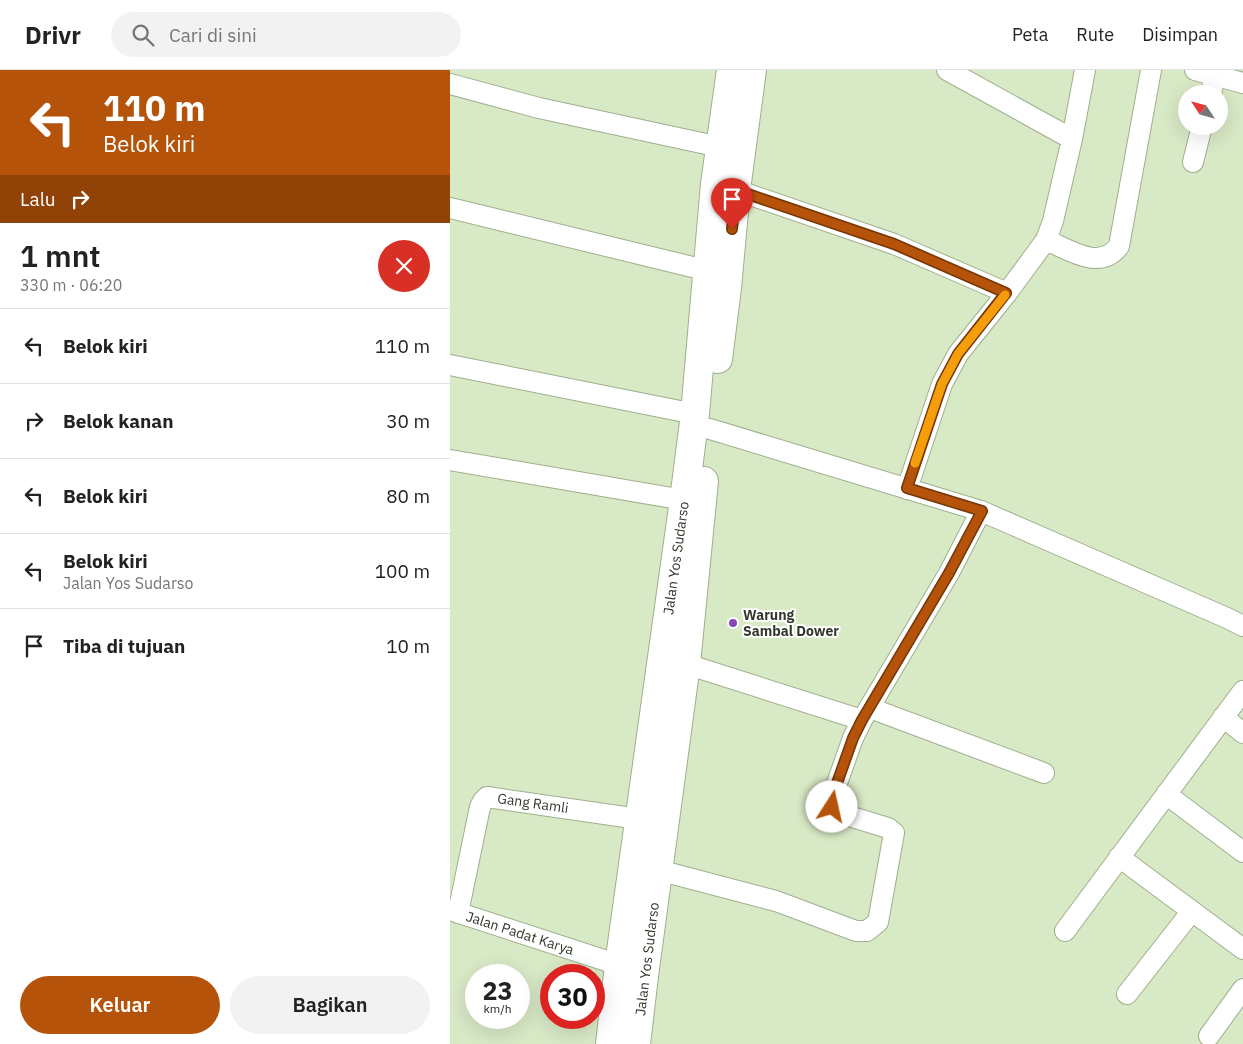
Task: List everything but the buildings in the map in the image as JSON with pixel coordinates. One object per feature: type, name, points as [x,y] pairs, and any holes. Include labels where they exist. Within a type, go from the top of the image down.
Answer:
[{"type":"highway","name":"Jalan Yos Sudarso","points":[[636,1044],[686,664],[702,422],[709,271],[720,147],[731,70]]},
{"type":"highway","name":"Jalan Yos Sudarso","points":[[610,1044],[619,964],[684,500],[702,422],[727,288],[736,190],[752,70]]},
{"type":"street","points":[[947,70],[1072,139]]},
{"type":"street","points":[[907,488],[942,384],[958,354],[1046,240],[1053,221],[1072,139],[1085,70]]},
{"type":"street","points":[[1046,240],[1089,259],[1102,258],[1113,254],[1119,246],[1151,70]]},
{"type":"street","points":[[1195,70],[1213,84],[1243,83]]},
{"type":"street","points":[[450,84],[539,108],[720,147]]},
{"type":"street","points":[[1193,162],[1200,135]]},
{"type":"street","points":[[736,190],[894,244],[1006,293]]},
{"type":"street","points":[[450,208],[709,271]]},
{"type":"street","points":[[450,365],[702,422],[982,511],[1243,626]]},
{"type":"street","points":[[450,460],[684,500]]},
{"type":"street","points":[[658,870],[776,901],[856,931],[867,931],[878,922],[894,833],[888,828],[836,812],[832,807],[831,800],[853,738],[949,573],[982,511]]},
{"type":"street","points":[[686,664],[866,714],[1044,773]]},
{"type":"street","points":[[1065,931],[1243,691]]},
{"type":"street","points":[[1223,717],[1243,733]]},
{"type":"street","points":[[1166,794],[1243,852]]},
{"type":"street","name":"Gang Ramli","points":[[454,912],[480,807],[483,801],[488,798],[639,819]]},
{"type":"street","points":[[1119,857],[1243,949]]},
{"type":"street","points":[[1127,994],[1192,911]]},
{"type":"street","name":"Jalan Padat Karya","points":[[454,912],[619,964]]},
{"type":"street","points":[[1209,1036],[1243,989]]},
{"type":"slow traffic","points":[[915,463],[942,384],[958,354],[1005,295]]},
{"type":"place","name":"Warung Sambal Dower","points":[[733,623]]},
{"type":"route","points":[[732,229],[736,190],[894,244],[1006,293],[958,354],[942,384],[907,488],[982,511],[949,573],[862,720],[853,738],[831,800],[832,807]]}]
